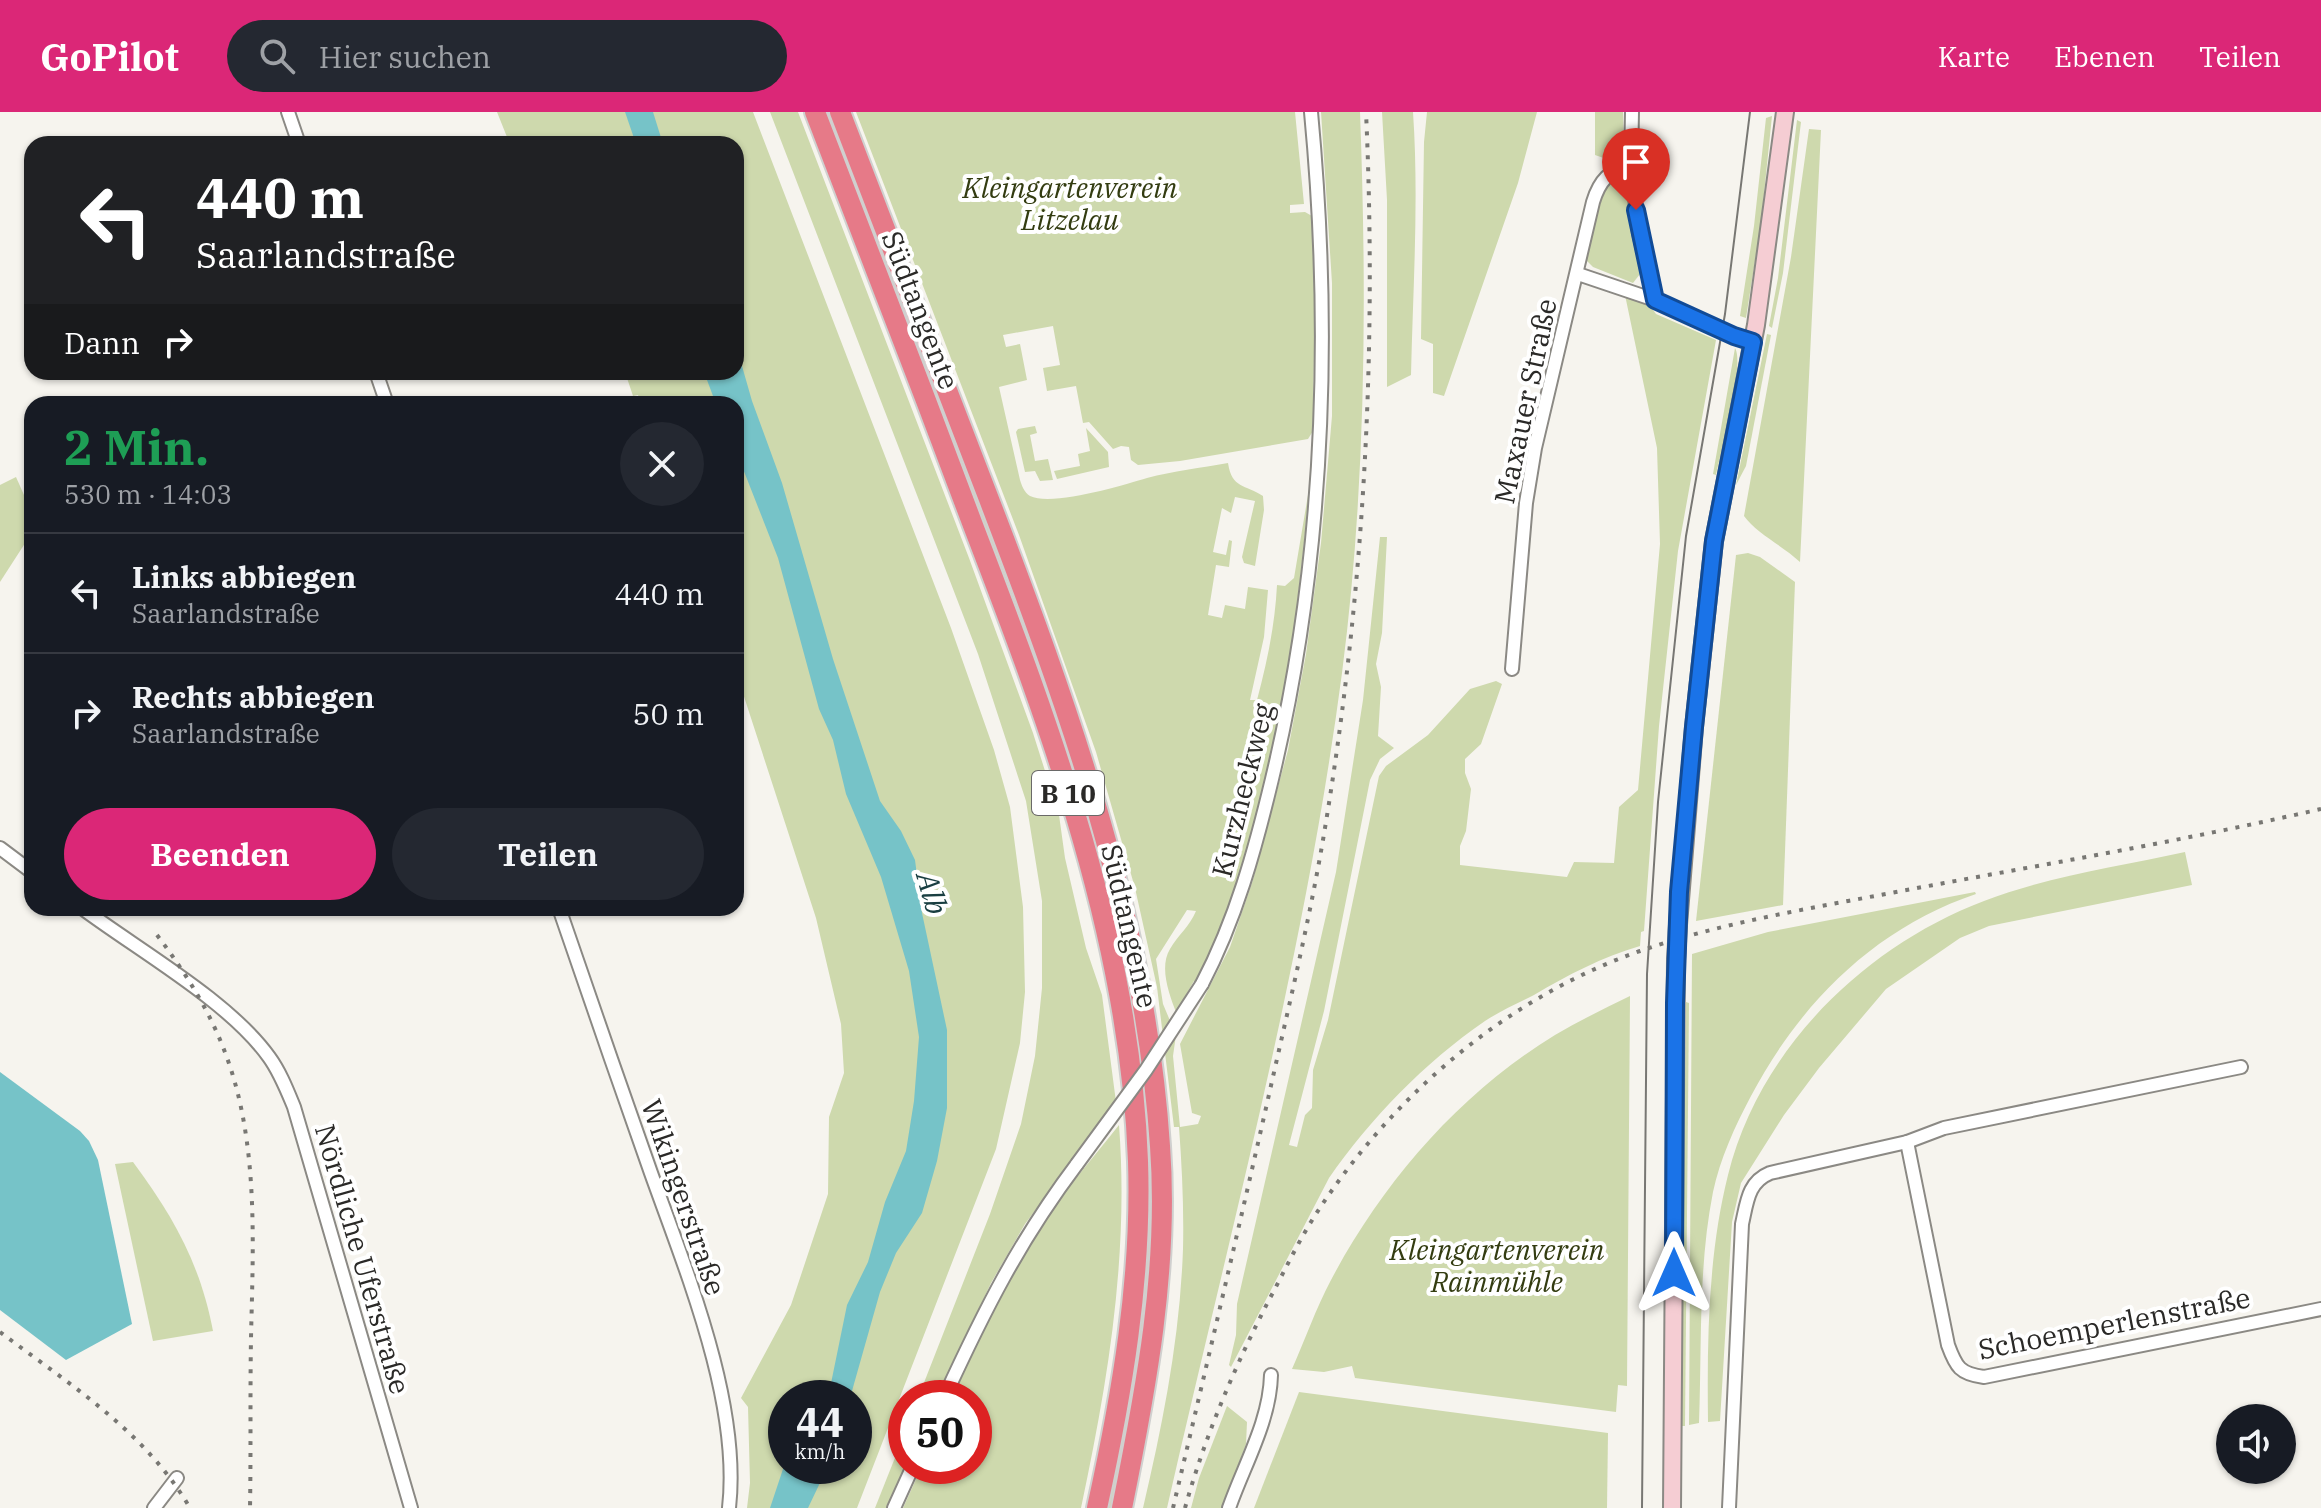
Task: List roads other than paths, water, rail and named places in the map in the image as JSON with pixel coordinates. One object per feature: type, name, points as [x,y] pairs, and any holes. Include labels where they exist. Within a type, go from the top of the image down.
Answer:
[{"type":"highway","name":"Südtangente","points":[[815,112],[1035,691],[1088,856],[1109,945],[1132,1083],[1138,1161],[1138,1240],[1131,1324],[1097,1508]]},
{"type":"highway","name":"Südtangente","points":[[840,112],[1050,661],[1102,822],[1128,923],[1154,1075],[1161,1149],[1162,1224],[1149,1367],[1122,1508]]},
{"type":"main road","points":[[1672,1508],[1676,960],[1694,727],[1714,541],[1753,342],[1785,112]]},
{"type":"street","points":[[288,112],[296,136]]},
{"type":"street","name":"Kurzheckweg","points":[[952,1380],[987,1304],[1019,1247],[1146,1070],[1202,984],[1235,912],[1256,843],[1283,735],[1299,647],[1319,444],[1322,366],[1320,207],[1311,112]]},
{"type":"street","points":[[1632,114],[1631,163],[1639,233],[1655,300]]},
{"type":"street","name":"Maxauer Straße","points":[[1512,669],[1519,553],[1535,448],[1598,184],[1609,172],[1631,163]]},
{"type":"street","points":[[1578,274],[1655,300],[1753,342]]},
{"type":"street","points":[[0,848],[24,866]]},
{"type":"street","name":"Nördliche Uferstraße","points":[[93,916],[195,989],[249,1034],[276,1067],[294,1107],[411,1508]]},
{"type":"street","name":"Wikingerstraße","points":[[562,916],[666,1216],[719,1382],[731,1463],[729,1508]]},
{"type":"street","points":[[1729,1508],[1739,1260],[1742,1224],[1751,1187],[1756,1181],[1770,1173],[1907,1142],[1944,1128],[2241,1067]]},
{"type":"street","name":"Schoemperlenstraße","points":[[1907,1142],[1948,1345],[1954,1362],[1967,1374],[1984,1377],[2321,1309]]},
{"type":"street","points":[[1229,1508],[1255,1443],[1271,1387],[1271,1375]]},
{"type":"street","points":[[154,1508],[177,1478]]},
{"type":"street","points":[[894,1508],[905,1484]]},
{"type":"water","points":[[625,112],[653,112],[660,136],[633,136]]},
{"type":"water","points":[[744,373],[782,483],[833,659],[880,801],[901,831],[915,860],[922,913],[947,1030],[947,1108],[937,1161],[922,1213],[896,1253],[880,1292],[855,1380],[832,1380],[847,1305],[868,1262],[885,1202],[906,1151],[919,1037],[909,971],[881,877],[846,794],[833,740],[819,709],[778,558],[744,471],[744,396],[713,396],[707,380],[744,380]]},
{"type":"water","points":[[0,1072],[80,1131],[98,1160],[132,1324],[66,1360],[0,1310]]},
{"type":"water","points":[[778,1484],[819,1484],[808,1508],[770,1508]]},
{"type":"tram line","points":[[1642,1508],[1647,974],[1658,802],[1686,536],[1725,314],[1750,112]]},
{"type":"railway","points":[[1173,1508],[1298,964],[1319,862],[1338,739],[1358,561],[1368,382],[1370,292],[1366,112]]},
{"type":"railway","points":[[1185,1508],[1211,1428],[1244,1350],[1302,1237],[1344,1173],[1415,1093],[1455,1057],[1498,1024],[1543,996],[1590,971],[1640,951],[1736,924],[2321,809]]},
{"type":"railway","points":[[157,935],[205,1007],[226,1055],[244,1124],[253,1231],[250,1508]]},
{"type":"railway","points":[[0,1332],[79,1390],[129,1433],[172,1481],[190,1508]]},
{"type":"park label","name":"Kleingartenverein Litzelau","points":[[1070,203]]},
{"type":"park label","name":"Kleingartenverein Rainmühle","points":[[1497,1265]]},
{"type":"water label","name":"Alb","points":[[933,893]]}]
